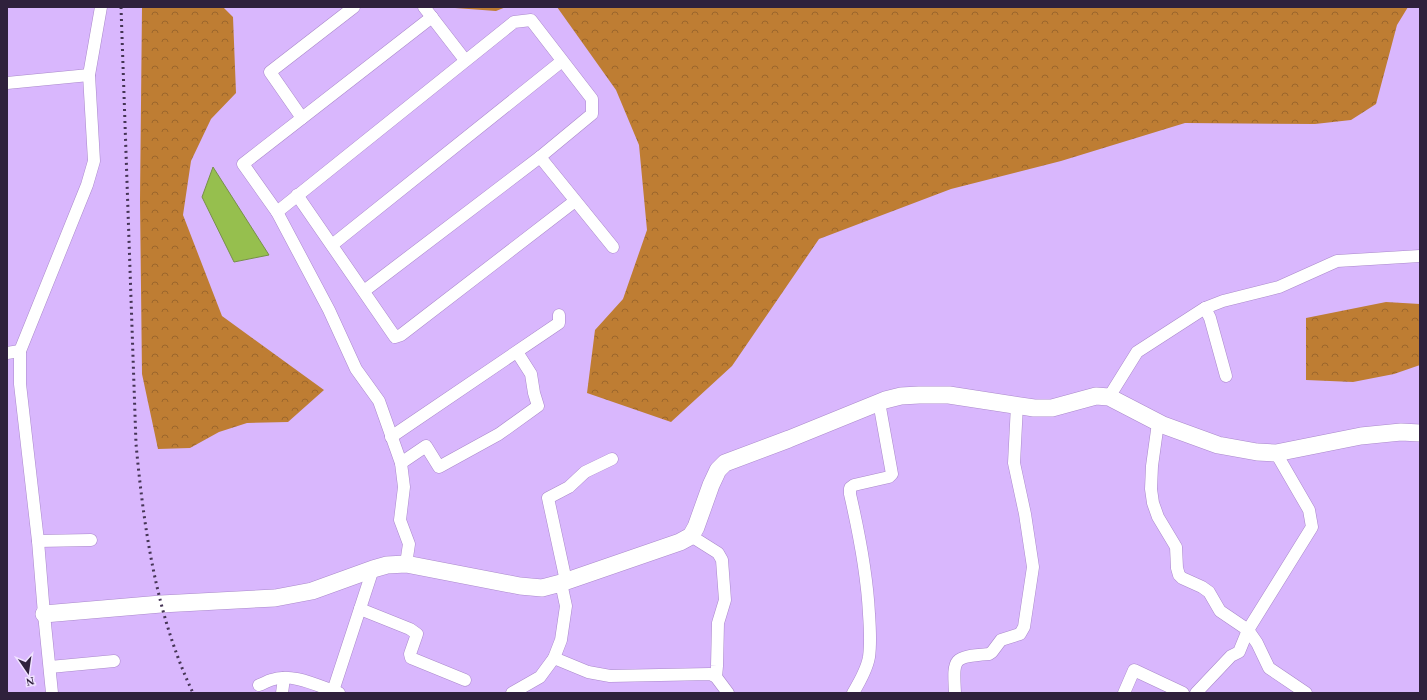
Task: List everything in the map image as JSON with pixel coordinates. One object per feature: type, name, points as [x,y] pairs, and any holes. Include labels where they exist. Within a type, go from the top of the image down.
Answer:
[{"type":"street","points":[[52,693],[38,541],[20,384],[20,351],[87,185],[94,161],[89,75],[101,7]]},
{"type":"street","points":[[302,118],[270,72],[354,7]]},
{"type":"street","points":[[424,7],[465,60]]},
{"type":"street","points":[[406,564],[409,544],[400,520],[404,487],[401,463],[379,401],[356,369],[329,310],[277,212],[243,164],[432,17]]},
{"type":"street","points":[[277,212],[394,120],[465,60],[514,22],[530,20],[592,99],[592,114],[540,157],[364,292]]},
{"type":"street","points":[[332,245],[562,61]]},
{"type":"street","points":[[7,83],[89,75]]},
{"type":"street","points":[[540,157],[613,247]]},
{"type":"street","points":[[297,195],[395,337],[401,335],[575,201]]},
{"type":"street","points":[[1109,397],[1137,352],[1206,308],[1223,301],[1279,287],[1337,260],[1420,256]]},
{"type":"street","points":[[1206,308],[1226,376]]},
{"type":"street","points":[[391,437],[559,323],[559,315]]},
{"type":"street","points":[[7,353],[20,351]]},
{"type":"street","points":[[401,463],[426,446],[439,467],[499,434],[538,406],[531,374],[516,352]]},
{"type":"street","points":[[44,614],[161,604],[275,598],[312,590],[387,565],[406,564],[520,586],[542,588],[564,582],[680,542],[691,536],[696,527],[711,485],[718,470],[725,463],[789,439],[879,402],[901,396],[949,395],[1034,408],[1052,408],[1096,396],[1109,397],[1158,423],[1218,445],[1257,452],[1276,453],[1361,436],[1402,432],[1420,433]]},
{"type":"street","points":[[853,693],[858,685],[869,658],[870,635],[868,588],[850,488],[854,485],[889,477],[892,474],[879,402]]},
{"type":"street","points":[[955,693],[956,663],[959,658],[989,654],[1001,640],[1020,634],[1024,627],[1033,568],[1025,514],[1014,463],[1017,405]]},
{"type":"street","points":[[1158,423],[1152,466],[1151,489],[1153,503],[1158,517],[1176,548],[1177,568],[1179,574],[1182,578],[1202,586],[1209,592],[1220,611],[1248,630],[1257,643],[1269,668],[1306,693]]},
{"type":"street","points":[[1196,693],[1231,656],[1239,652],[1248,630],[1312,527],[1309,510],[1276,453]]},
{"type":"street","points":[[512,693],[540,677],[554,658],[561,640],[566,606],[564,582],[548,498],[569,487],[585,472],[612,459]]},
{"type":"street","points":[[691,536],[718,553],[722,560],[725,600],[718,623],[716,677]]},
{"type":"street","points":[[38,541],[91,540]]},
{"type":"street","points":[[259,685],[271,679],[299,679],[336,692],[373,569]]},
{"type":"street","points":[[360,609],[410,628],[417,634],[410,654],[411,658],[465,680]]},
{"type":"street","points":[[554,658],[588,672],[610,676],[710,674],[716,677],[728,693]]},
{"type":"street","points":[[50,667],[114,661]]},
{"type":"street","points":[[1124,693],[1134,670],[1183,693]]},
{"type":"street","points":[[282,693],[284,678]]},
{"type":"green space","points":[[142,7],[223,7],[233,17],[236,93],[211,119],[191,161],[183,215],[222,316],[324,390],[288,422],[247,423],[219,432],[190,448],[158,449],[142,374],[140,200]]},
{"type":"green space","points":[[454,7],[506,7],[496,11]]},
{"type":"green space","points":[[557,7],[1408,7],[1397,25],[1376,104],[1351,120],[1315,124],[1185,123],[1061,161],[951,189],[819,239],[732,366],[671,422],[587,393],[595,330],[623,299],[647,230],[639,145],[616,90]]},
{"type":"green space","points":[[1386,302],[1420,304],[1420,365],[1394,374],[1353,382],[1306,380],[1306,318]]},
{"type":"shaded area","points":[[213,167],[269,255],[234,262],[202,197]]},
{"type":"railway","points":[[121,7],[136,444],[139,476],[148,540],[161,602],[180,663],[193,693]]}]
